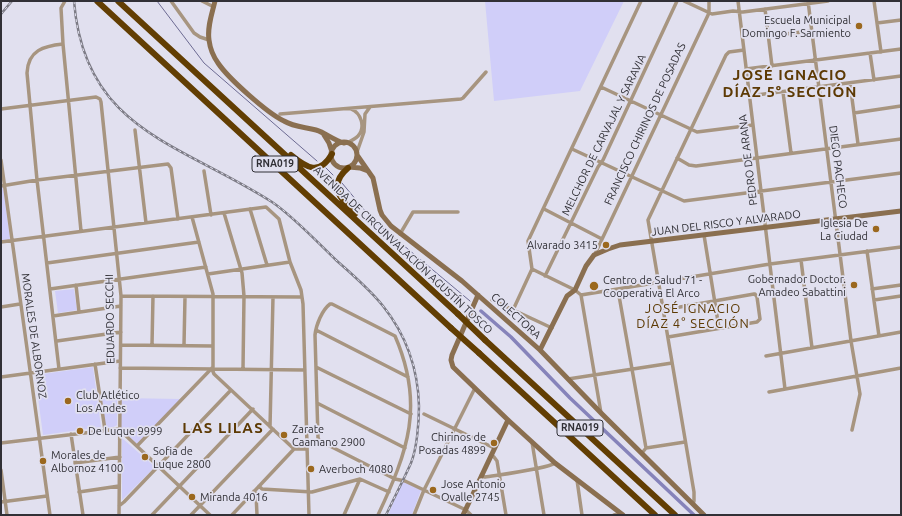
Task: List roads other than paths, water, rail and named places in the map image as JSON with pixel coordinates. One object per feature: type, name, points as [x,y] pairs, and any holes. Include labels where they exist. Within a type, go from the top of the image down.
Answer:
[{"type":"highway","points":[[92,1],[173,76],[194,90]]},
{"type":"highway","name":"RNA019","points":[[98,1],[655,515]]},
{"type":"highway","name":"AVENIDA DE CIRCUNVALACIÓN AGUSTÍN TOSCO","points":[[118,1],[675,515]]},
{"type":"highway","points":[[123,1],[161,36],[182,61]]},
{"type":"highway","points":[[195,72],[218,88],[304,166],[312,168],[320,167],[327,161],[332,153]]},
{"type":"highway","points":[[348,167],[338,178],[338,193],[349,208],[375,233],[390,252]]},
{"type":"main road","points":[[215,4],[208,31],[213,55],[222,68],[270,113],[288,123],[317,130],[334,140],[353,146],[375,181],[378,204],[382,215],[391,226],[478,295]]},
{"type":"main road","points":[[324,134],[329,143],[332,153],[332,160],[336,165],[341,168],[360,168],[369,172]]},
{"type":"main road","points":[[332,153],[336,146],[345,143]]},
{"type":"main road","points":[[348,167],[354,163],[357,154]]},
{"type":"main road","name":"JUAN DEL RISCO Y ALVARADO","points":[[594,255],[620,246],[901,211]]},
{"type":"main road","points":[[540,350],[567,296],[575,290],[586,266],[594,255]]},
{"type":"main road","name":"COLECTORA","points":[[620,514],[555,464],[456,370],[451,360],[452,355],[478,295],[540,350],[601,413],[644,451],[704,515]]},
{"type":"main road","points":[[463,515],[508,420]]},
{"type":"street","points":[[65,1],[61,8],[63,44],[81,231]]},
{"type":"street","points":[[171,1],[194,33],[209,40]]},
{"type":"street","points":[[202,1],[215,4]]},
{"type":"street","points":[[513,310],[532,269],[528,241],[641,1]]},
{"type":"street","name":"MELCHOR DE CARVAJAL Y SARAVIA","points":[[545,276],[601,163],[677,1]]},
{"type":"street","points":[[684,1],[709,13],[739,12],[808,2],[828,1]]},
{"type":"street","name":"FRANCISCO CHIRINOS DE POSADAS","points":[[594,255],[709,13],[709,1]]},
{"type":"street","name":"PEDRO DE ARANA","points":[[738,1],[785,389]]},
{"type":"street","points":[[874,1],[881,52]]},
{"type":"street","name":"DIEGO PACHECO","points":[[808,2],[851,341],[860,394],[852,430]]},
{"type":"street","points":[[765,9],[772,66]]},
{"type":"street","points":[[877,24],[901,20]]},
{"type":"street","points":[[768,36],[811,31]]},
{"type":"street","points":[[59,369],[29,105],[27,69],[29,60],[39,50],[48,45],[63,44]]},
{"type":"street","points":[[746,69],[901,49]]},
{"type":"street","points":[[693,504],[694,492],[648,220],[726,55],[729,52],[744,50]]},
{"type":"street","points":[[870,53],[874,80]]},
{"type":"street","points":[[280,114],[461,99],[486,72]]},
{"type":"street","points":[[749,96],[901,76]]},
{"type":"street","points":[[850,83],[858,144]]},
{"type":"street","points":[[601,87],[699,133],[753,125]]},
{"type":"street","points":[[783,92],[791,153]]},
{"type":"street","name":"EDUARDO SECCHI","points":[[68,101],[96,97],[100,99],[121,296],[119,515]]},
{"type":"street","points":[[1,109],[68,101]]},
{"type":"street","points":[[357,154],[364,132],[365,114],[371,106]]},
{"type":"street","points":[[854,112],[901,106]]},
{"type":"street","points":[[345,143],[357,137],[362,129],[360,117],[357,112],[350,108]]},
{"type":"street","points":[[135,130],[146,223]]},
{"type":"street","points":[[677,158],[689,165],[696,166],[901,139]]},
{"type":"street","points":[[572,149],[661,191],[681,200],[687,201],[901,173]]},
{"type":"street","name":"MORALES DE ALBORNOZ","points":[[1,160],[3,185],[50,515]]},
{"type":"street","points":[[3,185],[166,164],[171,166],[178,219]]},
{"type":"street","points":[[204,170],[211,215]]},
{"type":"street","points":[[1,242],[267,207],[279,219],[290,262],[302,297],[310,515]]},
{"type":"street","points":[[250,209],[266,265]]},
{"type":"street","points":[[544,209],[602,239]]},
{"type":"street","points":[[400,234],[413,212],[458,212]]},
{"type":"street","points":[[224,213],[241,269],[244,296],[243,369]]},
{"type":"street","points":[[192,217],[214,297],[212,369],[214,374],[294,449],[307,449]]},
{"type":"street","points":[[704,235],[719,328]]},
{"type":"street","points":[[47,263],[199,242]]},
{"type":"street","points":[[581,295],[770,264],[901,247]]},
{"type":"street","points":[[868,251],[878,336]]},
{"type":"street","points":[[801,260],[812,348]]},
{"type":"street","points":[[208,274],[290,262]]},
{"type":"street","points":[[50,289],[206,267]]},
{"type":"street","points":[[532,269],[575,290],[581,295],[601,413]]},
{"type":"street","points":[[76,285],[79,312]]},
{"type":"street","points":[[872,289],[901,285]]},
{"type":"street","points":[[618,290],[644,451],[685,442]]},
{"type":"street","points":[[663,310],[754,294],[757,297],[759,321],[668,337]]},
{"type":"street","points":[[121,296],[302,297]]},
{"type":"street","points":[[152,345],[154,296]]},
{"type":"street","points":[[874,300],[901,296]]},
{"type":"street","points":[[184,297],[184,345]]},
{"type":"street","points":[[191,515],[272,428],[273,297]]},
{"type":"street","points":[[492,300],[552,328]]},
{"type":"street","points":[[1,307],[20,304]]},
{"type":"street","points":[[378,515],[395,479],[405,448],[411,414],[411,397],[408,377],[395,336],[332,304],[328,305],[316,330],[315,341],[318,438],[321,442],[395,479],[405,481],[466,510],[471,515]]},
{"type":"street","points":[[54,316],[121,306]]},
{"type":"street","points":[[316,330],[408,377]]},
{"type":"street","points":[[57,341],[121,332]]},
{"type":"street","points":[[766,356],[901,332]]},
{"type":"street","points":[[121,345],[213,346]]},
{"type":"street","points":[[1,377],[120,361]]},
{"type":"street","points":[[568,379],[672,363]]},
{"type":"street","points":[[95,364],[105,430]]},
{"type":"street","points":[[316,366],[411,414]]},
{"type":"street","points":[[120,368],[304,370]]},
{"type":"street","points":[[769,392],[901,368]]},
{"type":"street","points":[[137,446],[212,369]]},
{"type":"street","points":[[414,515],[424,490],[476,388]]},
{"type":"street","points":[[119,506],[231,390]]},
{"type":"street","points":[[317,403],[405,448]]},
{"type":"street","points":[[152,515],[253,409]]},
{"type":"street","points":[[424,414],[494,448]]},
{"type":"street","points":[[1,443],[115,428],[120,430],[210,515]]},
{"type":"street","points":[[71,434],[83,515]]},
{"type":"street","points":[[532,442],[544,515]]},
{"type":"street","points":[[232,515],[294,449]]},
{"type":"street","points":[[491,455],[496,459],[506,515]]},
{"type":"street","points":[[75,463],[120,457]]},
{"type":"street","points":[[481,476],[485,477],[551,466],[555,464]]},
{"type":"street","points":[[1,470],[3,502],[7,515]]},
{"type":"street","points":[[259,486],[262,489],[314,492],[360,479],[389,492]]},
{"type":"street","points":[[344,515],[360,479]]},
{"type":"street","points":[[577,480],[582,515]]},
{"type":"street","points":[[79,492],[119,486]]},
{"type":"street","points":[[254,491],[256,494],[256,515]]},
{"type":"street","points":[[3,502],[47,496]]},
{"type":"street","points":[[614,515],[620,514]]},
{"type":"waterway","points":[[157,1],[204,63],[317,161]]},
{"type":"waterway","points":[[326,168],[333,175]]},
{"type":"waterway","points":[[342,183],[372,219],[470,301]]},
{"type":"waterway","points":[[481,311],[511,337],[570,398],[694,515]]},
{"type":"railway","points":[[1,14],[12,1]]},
{"type":"railway","points":[[74,1],[82,44],[96,79],[117,106],[142,128],[280,208],[297,222],[367,289],[383,306],[399,329],[410,353],[416,379],[419,420],[416,443],[411,463],[386,515]]},
{"type":"place","name":"Escuela Municipal Domingo F. Sarmiento","points":[[859,26]]},
{"type":"place","name":"Iglesia De La Ciudad","points":[[876,229]]},
{"type":"place","name":"Alvarado 3415","points":[[606,245]]},
{"type":"place","name":"Gobernador Doctor. Amadeo Sabattini","points":[[854,285]]},
{"type":"place","name":"Centro de Salud 71 - Cooperativa El Arco","points":[[594,286]]},
{"type":"place","name":"Club Atlético Los Andes","points":[[68,401]]},
{"type":"place","name":"De Luque 9999","points":[[80,431]]},
{"type":"place","name":"Zarate Caamano 2900","points":[[284,435]]},
{"type":"place","name":"Chirinos de Posadas 4899","points":[[494,443]]},
{"type":"place","name":"Sofia de Luque 2800","points":[[145,457]]},
{"type":"place","name":"Morales de Albornoz 4100","points":[[43,461]]},
{"type":"place","name":"Averboch 4080","points":[[311,469]]},
{"type":"place","name":"Jose Antonio Ovalle 2745","points":[[433,490]]},
{"type":"place","name":"Miranda 4016","points":[[192,497]]},
{"type":"district","name":"JOSÉ IGNACIO DÍAZ 5° SECCIÓN","points":[[790,84]]},
{"type":"district","name":"JOSÉ IGNACIO DÍAZ 4° SECCIÓN","points":[[693,316]]},
{"type":"district","name":"LAS LILAS","points":[[223,428]]}]
